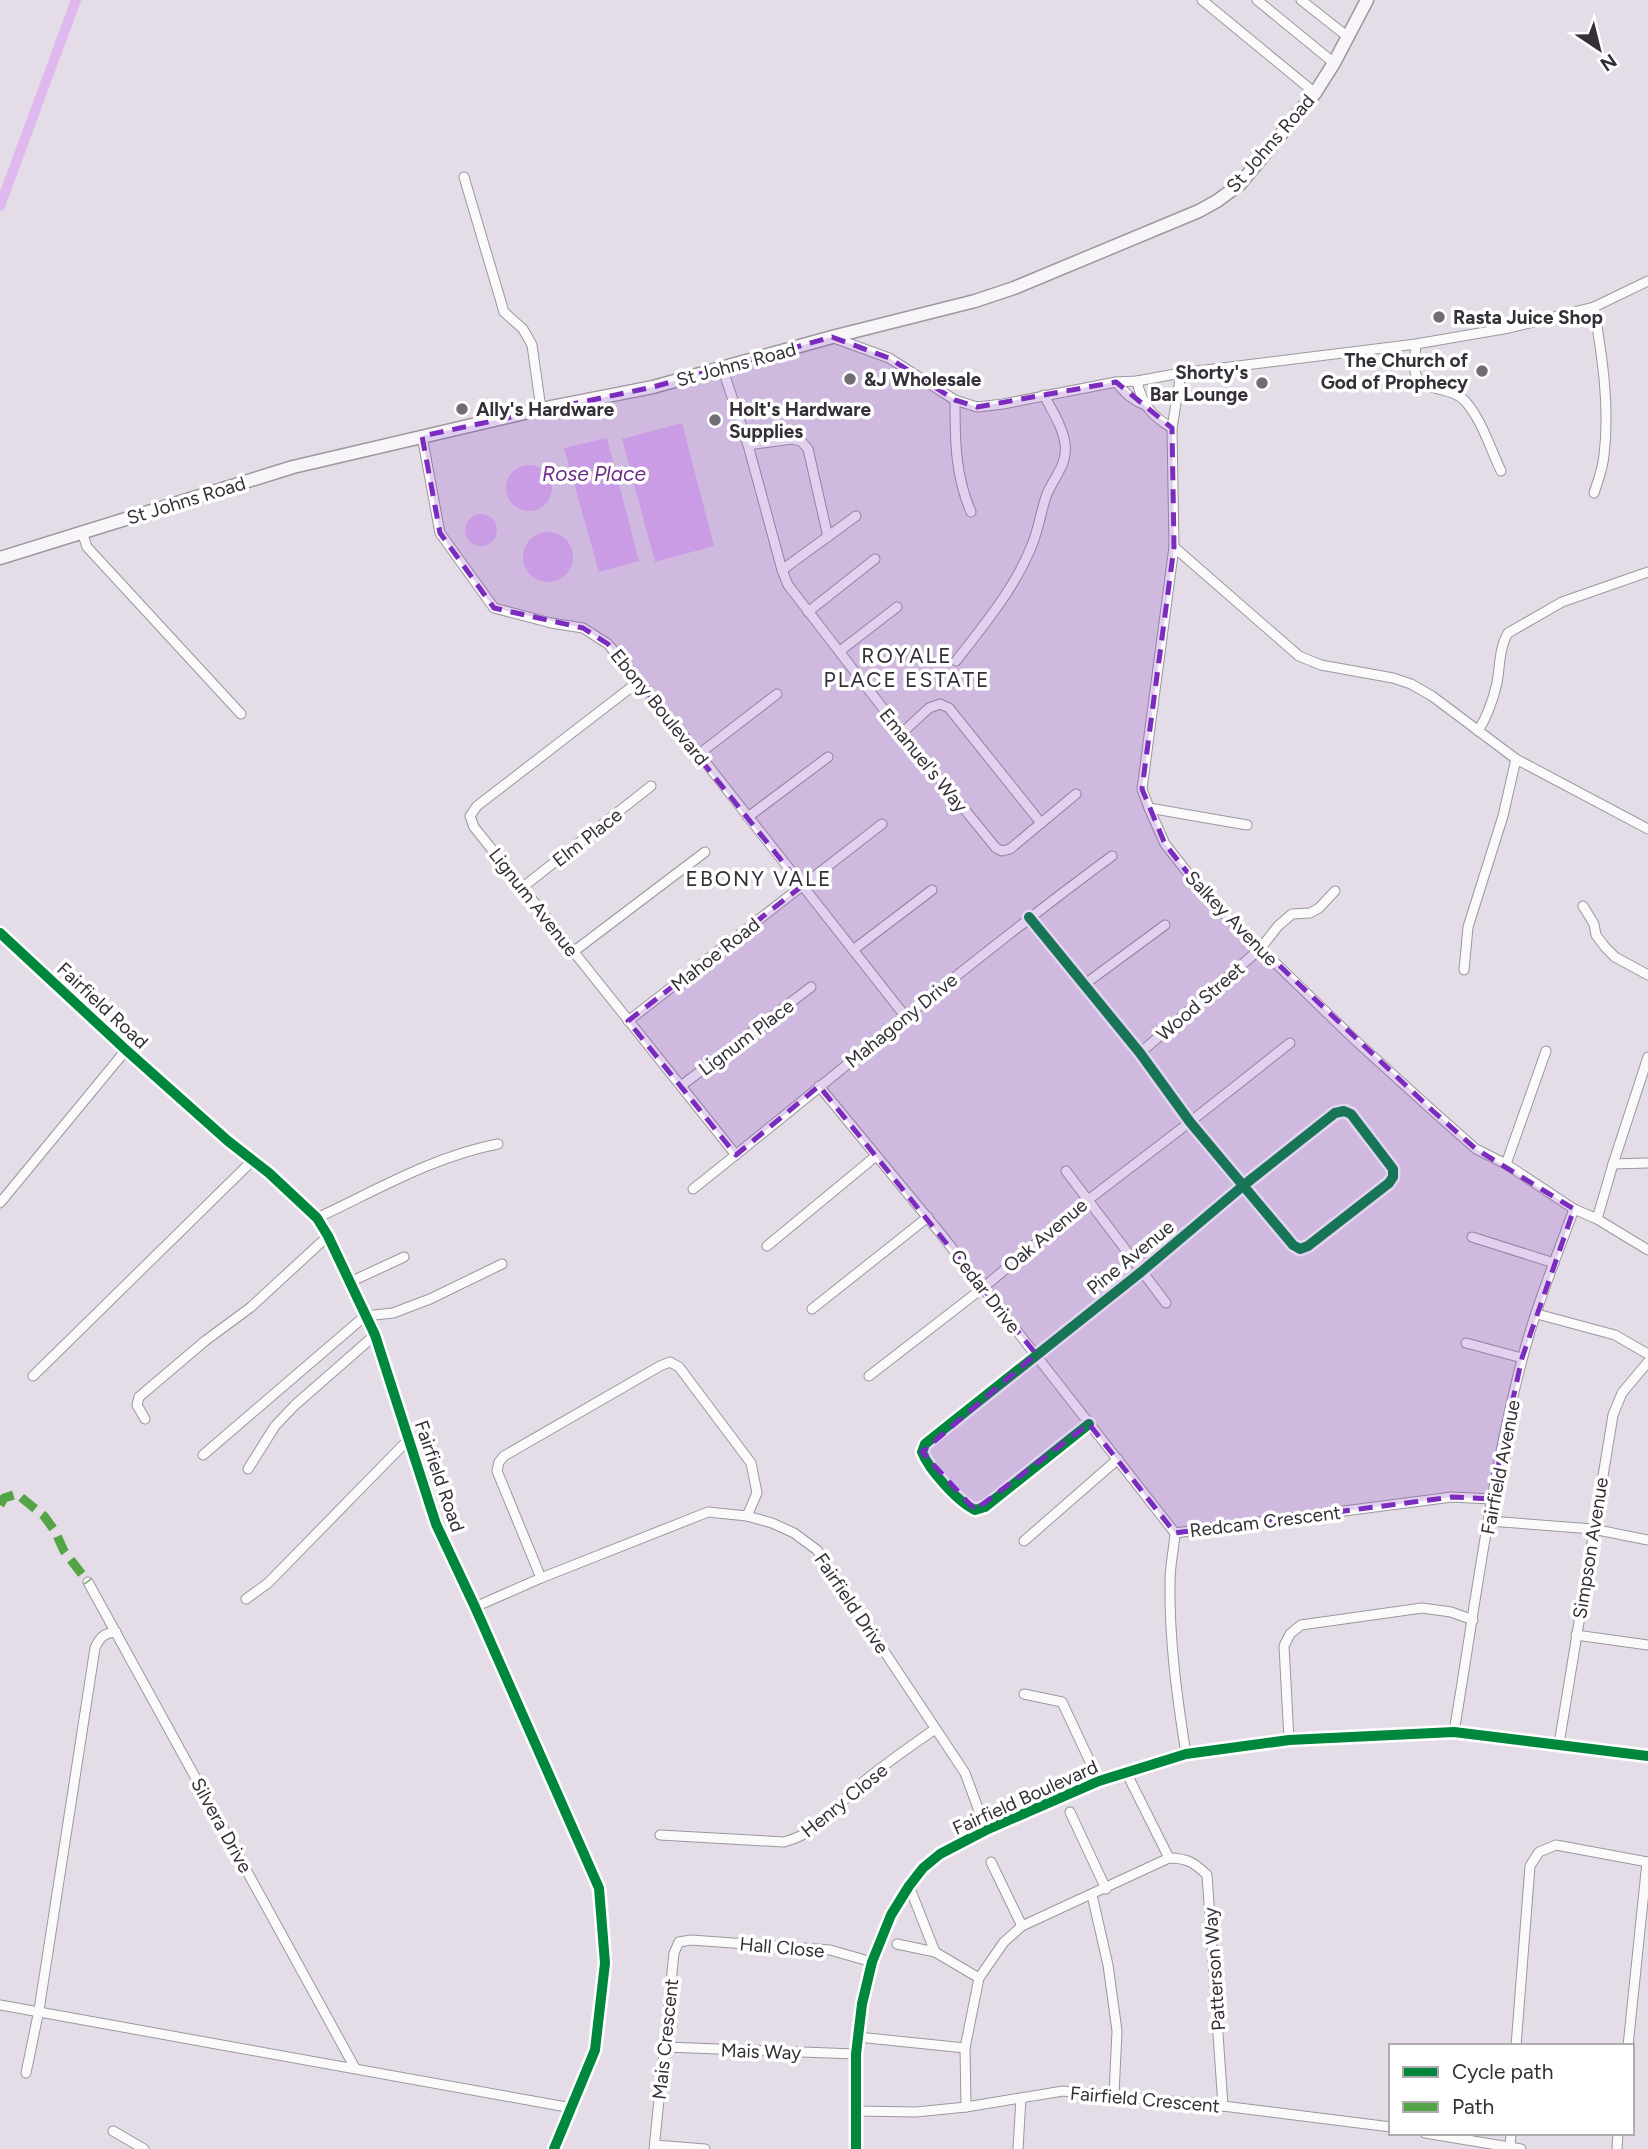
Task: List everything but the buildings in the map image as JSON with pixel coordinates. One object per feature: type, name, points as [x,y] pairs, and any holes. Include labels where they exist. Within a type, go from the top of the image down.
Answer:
[{"type":"main road","name":"St Johns Road","points":[[0,558],[293,467],[541,409],[653,387],[832,337],[964,304],[1014,288],[1199,211],[1240,184],[1315,93],[1367,0]]},
{"type":"street","points":[[1202,0],[1315,93]]},
{"type":"street","points":[[1257,0],[1334,63]]},
{"type":"street","points":[[1301,0],[1348,37]]},
{"type":"street","points":[[464,177],[504,312],[523,330],[532,345],[541,409]]},
{"type":"street","points":[[832,337],[889,358],[955,400],[977,407],[1116,382],[1416,344],[1509,328],[1594,307],[1648,281]]},
{"type":"street","points":[[1594,307],[1603,366],[1606,424],[1604,458],[1594,493]]},
{"type":"street","points":[[1416,344],[1416,377],[1433,389],[1458,395],[1466,402],[1476,417],[1501,471]]},
{"type":"street","name":"Emanuel's Way","points":[[722,367],[748,445],[782,570],[789,585],[902,733],[996,848],[1002,851],[1010,849],[1041,823]]},
{"type":"street","name":"Salkey Avenue","points":[[1181,373],[1172,428],[1174,547],[1142,789],[1165,844],[1206,896],[1259,949],[1476,1149],[1506,1164],[1574,1209],[1597,1219],[1648,1250]]},
{"type":"street","points":[[1138,381],[1145,405]]},
{"type":"street","points":[[1116,382],[1125,394],[1145,405],[1159,420],[1172,428]]},
{"type":"street","points":[[956,661],[1019,572],[1033,544],[1047,495],[1065,457],[1061,428],[1044,396]]},
{"type":"street","points":[[955,400],[955,440],[959,475],[962,492],[971,512]]},
{"type":"street","name":"Ebony Boulevard","points":[[422,436],[440,533],[495,608],[551,623],[583,628],[608,644],[699,754],[905,1016]]},
{"type":"street","points":[[748,445],[792,439],[801,441],[808,449],[828,537]]},
{"type":"street","points":[[782,570],[856,516]]},
{"type":"street","points":[[82,532],[87,547],[241,714]]},
{"type":"street","points":[[1174,547],[1300,656],[1321,665],[1393,678],[1411,684],[1432,696],[1516,759],[1648,829]]},
{"type":"street","points":[[808,612],[875,559]]},
{"type":"street","points":[[1478,731],[1485,721],[1493,697],[1503,641],[1508,634],[1562,602],[1648,572]]},
{"type":"street","points":[[840,651],[897,607]]},
{"type":"street","name":"Lignum Avenue","points":[[638,682],[477,806],[470,816],[474,827],[736,1155]]},
{"type":"street","points":[[699,754],[777,694]]},
{"type":"street","points":[[902,733],[929,708],[940,704],[949,708],[1041,823],[1076,794]]},
{"type":"street","points":[[748,817],[828,757]]},
{"type":"street","points":[[1464,970],[1468,928],[1503,816],[1516,759]]},
{"type":"street","name":"Elm Place","points":[[523,887],[651,786]]},
{"type":"street","points":[[1149,808],[1247,825]]},
{"type":"street","name":"Mahoe Road","points":[[628,1021],[882,824]]},
{"type":"street","points":[[573,951],[705,852]]},
{"type":"street","name":"Mahagony Drive","points":[[693,1189],[905,1016],[1112,856]]},
{"type":"street","points":[[853,950],[932,890]]},
{"type":"street","name":"Wood Street","points":[[1140,1053],[1259,949],[1292,914],[1310,913],[1320,908],[1335,891]]},
{"type":"street","points":[[1583,906],[1594,924],[1596,935],[1605,947],[1615,957],[1648,975]]},
{"type":"street","points":[[1029,918],[1140,1053],[1190,1122],[1244,1185]]},
{"type":"street","points":[[1084,984],[1165,925]]},
{"type":"street","name":"Fairfield Road","points":[[0,933],[126,1050],[269,1173],[317,1219],[350,1282],[374,1335],[436,1524],[599,1888],[605,1963],[595,2050],[554,2149]]},
{"type":"street","name":"Lignum Place","points":[[681,1086],[811,988]]},
{"type":"street","name":"Oak Avenue","points":[[869,1376],[984,1287],[1088,1200],[1290,1043]]},
{"type":"street","points":[[0,1203],[126,1050]]},
{"type":"street","points":[[1506,1164],[1546,1051]]},
{"type":"street","points":[[1597,1219],[1612,1164],[1648,1057]]},
{"type":"street","name":"Cedar Drive","points":[[819,1086],[984,1287],[1175,1533]]},
{"type":"street","name":"Pine Avenue","points":[[1089,1424],[985,1507],[975,1510],[966,1506],[926,1462],[922,1452],[925,1444],[1141,1272],[1244,1185],[1335,1113],[1344,1111],[1351,1114],[1393,1169],[1393,1177],[1389,1183],[1308,1246],[1300,1249],[1293,1245],[1244,1185]]},
{"type":"street","points":[[317,1219],[415,1171],[469,1150],[498,1144]]},
{"type":"street","points":[[766,1246],[876,1156]]},
{"type":"street","points":[[33,1376],[252,1161]]},
{"type":"street","points":[[1612,1164],[1648,1163]]},
{"type":"street","points":[[1066,1171],[1166,1303]]},
{"type":"street","name":"Fairfield Avenue","points":[[1454,1732],[1491,1499],[1522,1357],[1574,1209]]},
{"type":"street","points":[[813,1309],[928,1217]]},
{"type":"street","points":[[145,1419],[137,1405],[139,1398],[205,1341],[251,1307],[328,1236]]},
{"type":"street","points":[[1472,1237],[1554,1263]]},
{"type":"street","points":[[350,1282],[404,1257]]},
{"type":"street","points":[[202,1455],[365,1316],[393,1313],[430,1299],[502,1264]]},
{"type":"street","points":[[1537,1314],[1615,1335],[1648,1354]]},
{"type":"street","points":[[248,1469],[275,1426],[374,1335]]},
{"type":"street","points":[[1466,1343],[1522,1357]]},
{"type":"street","points":[[541,1578],[497,1471],[499,1462],[504,1456],[670,1362],[679,1367],[688,1378],[751,1463],[757,1493],[747,1516]]},
{"type":"street","name":"Simpson Avenue","points":[[1559,1744],[1613,1415],[1622,1393],[1648,1362]]},
{"type":"street","points":[[246,1599],[268,1583],[408,1440]]},
{"type":"street","points":[[1024,1541],[1118,1459]]},
{"type":"street","name":"Redcam Crescent","points":[[1186,1754],[1176,1690],[1171,1628],[1170,1580],[1175,1533],[1451,1497],[1491,1499]]},
{"type":"street","name":"Fairfield Drive","points":[[475,1607],[708,1512],[747,1516],[794,1533],[817,1550],[965,1773],[986,1830]]},
{"type":"street","points":[[1489,1521],[1593,1529],[1648,1540]]},
{"type":"street","name":"Silvera Drive","points":[[88,1582],[355,2068]]},
{"type":"street","points":[[1289,1740],[1284,1646],[1290,1634],[1301,1625],[1422,1608],[1451,1612],[1473,1620]]},
{"type":"street","points":[[26,2073],[39,2010],[95,1648],[106,1633],[116,1632]]},
{"type":"street","points":[[1576,1635],[1648,1645]]},
{"type":"street","points":[[1024,1694],[1062,1702],[1099,1781]]},
{"type":"street","name":"Henry Close","points":[[660,1835],[784,1842],[800,1838],[826,1820],[860,1784],[935,1729]]},
{"type":"street","name":"Fairfield Boulevard","points":[[856,2149],[856,2054],[862,2004],[872,1962],[891,1915],[923,1868],[940,1854],[986,1830],[1099,1781],[1186,1754],[1289,1740],[1454,1732],[1648,1756]]},
{"type":"street","points":[[966,2108],[965,2048],[979,1978],[1004,1942],[1022,1926],[1169,1858],[1127,1773]]},
{"type":"street","points":[[1070,1812],[1106,1889]]},
{"type":"street","points":[[1516,2044],[1530,1866],[1539,1852],[1556,1845],[1648,1862],[1628,2044]]},
{"type":"street","name":"Patterson Way","points":[[1169,1858],[1182,1858],[1195,1863],[1207,1875],[1223,2106]]},
{"type":"street","points":[[991,1862],[1022,1926]]},
{"type":"street","points":[[909,1886],[936,1952]]},
{"type":"street","points":[[1092,1895],[1108,1965],[1116,2031],[1114,2095]]},
{"type":"street","name":"Hall Close","points":[[691,1940],[830,1950],[872,1962]]},
{"type":"street","name":"Mais Crescent","points":[[654,2147],[674,1953],[679,1942],[691,1940]]},
{"type":"street","points":[[897,1944],[936,1952],[979,1978]]},
{"type":"street","points":[[0,2005],[572,2108]]},
{"type":"street","points":[[858,2037],[965,2048]]},
{"type":"street","name":"Mais Way","points":[[665,2047],[856,2054]]},
{"type":"street","name":"Fairfield Crescent","points":[[857,2111],[916,2112],[966,2108],[1063,2091],[1223,2106],[1389,2127]]},
{"type":"street","points":[[1018,2149],[1021,2098]]},
{"type":"street","points":[[113,2131],[144,2149]]},
{"type":"street","points":[[1437,2135],[1516,2148]]},
{"type":"street","points":[[654,2147],[705,2149]]},
{"type":"highlighted area","points":[[832,337],[889,358],[955,400],[977,407],[1116,382],[1172,428],[1174,547],[1142,789],[1165,844],[1206,896],[1433,1111],[1476,1149],[1574,1209],[1522,1358],[1491,1499],[1452,1497],[1175,1533],[1089,1424],[975,1510],[922,1452],[1036,1354],[819,1086],[736,1155],[628,1021],[802,886],[608,644],[583,628],[494,608],[440,533],[422,436],[653,387]]},
{"type":"water","points":[[682,423],[714,546],[655,562],[622,439]]},
{"type":"water","name":"Rose Place","points":[[607,438],[639,561],[599,572],[564,448]]},
{"type":"water","points":[[529,465],[538,466],[545,472],[551,479],[551,497],[545,504],[538,510],[529,511],[520,510],[513,504],[507,497],[506,488],[507,479],[513,472],[520,466]]},
{"type":"water","points":[[481,514],[492,519],[497,530],[492,541],[481,546],[470,541],[465,530],[470,519]]},
{"type":"water","points":[[548,532],[566,539],[573,557],[566,575],[548,582],[530,575],[523,557],[530,539]]},
{"type":"waterway","points":[[0,206],[76,0]]},
{"type":"marked path","points":[[0,1505],[4,1498],[17,1494],[44,1516],[55,1531],[64,1551],[88,1582]]},
{"type":"cycle path","points":[[1029,917],[1140,1053],[1190,1122],[1293,1245],[1300,1249],[1308,1246],[1389,1183],[1393,1177],[1393,1169],[1351,1114],[1344,1111],[1335,1113],[1244,1185],[1141,1272],[925,1444],[922,1452],[945,1485],[975,1510],[985,1507],[1089,1424]]},
{"type":"cycle path","points":[[0,933],[126,1050],[317,1218],[375,1335],[436,1524],[599,1888],[605,1963],[595,2050],[554,2149]]},
{"type":"cycle path","points":[[856,2149],[856,2054],[862,2004],[872,1962],[891,1915],[923,1868],[940,1854],[986,1830],[1099,1781],[1186,1754],[1289,1740],[1454,1732],[1648,1756]]},
{"type":"place","name":"Rasta Juice Shop","points":[[1439,317]]},
{"type":"place","name":"The Church of God of Prophecy","points":[[1482,371]]},
{"type":"place","name":"&J Wholesale","points":[[850,379]]},
{"type":"place","name":"Shorty's Bar Lounge","points":[[1262,383]]},
{"type":"place","name":"Ally's Hardware","points":[[462,409]]},
{"type":"place","name":"Holt's Hardware Supplies","points":[[715,420]]},
{"type":"district","name":"ROYALE PLACE ESTATE","points":[[907,668]]},
{"type":"district","name":"EBONY VALE","points":[[759,879]]}]
